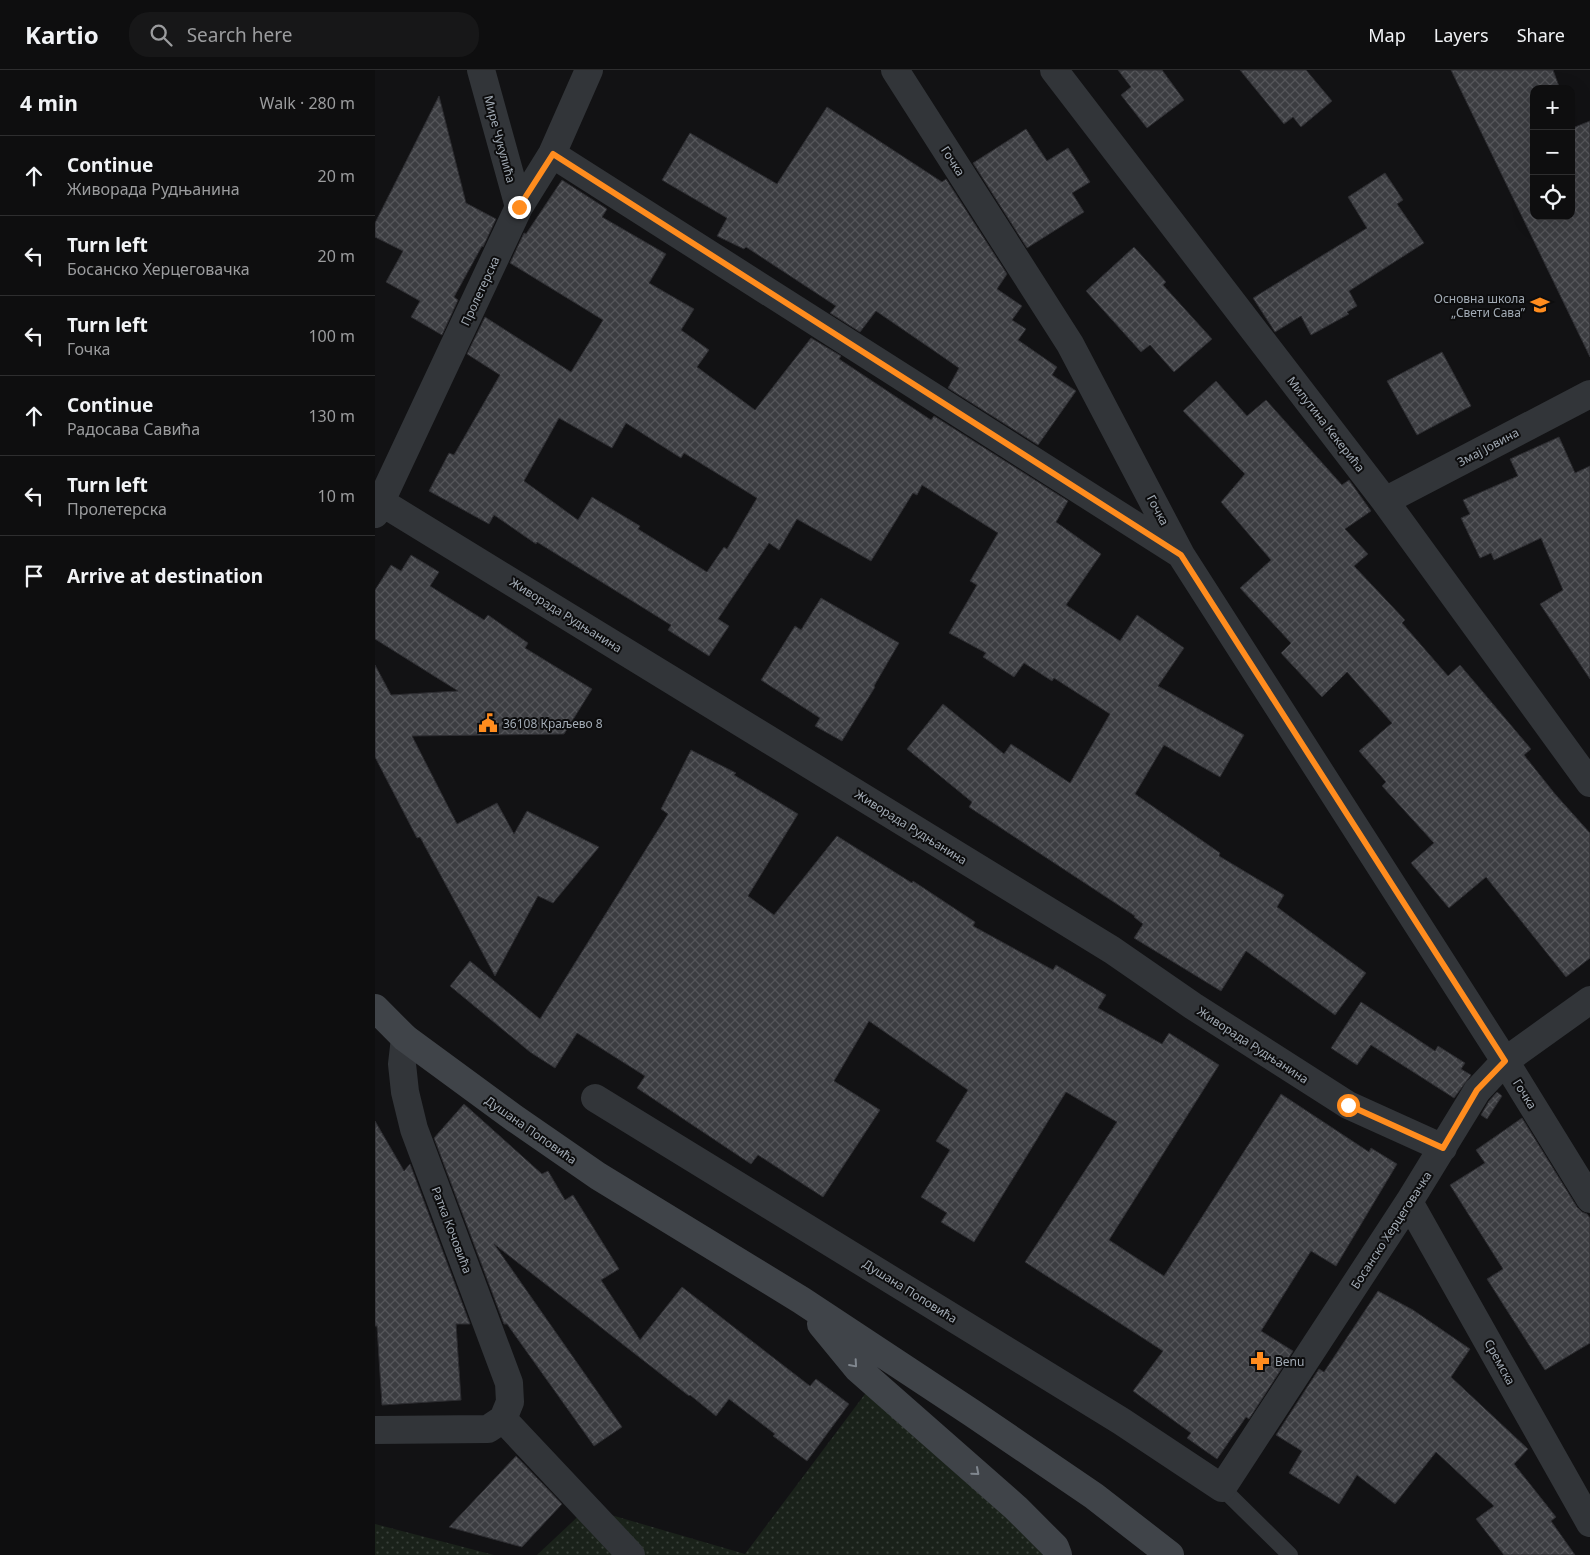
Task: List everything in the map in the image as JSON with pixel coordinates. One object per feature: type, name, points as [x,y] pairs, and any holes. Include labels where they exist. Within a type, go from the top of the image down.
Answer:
[{"type":"main road","name":"Душана Поповића","points":[[375,1008],[405,1038],[514,1118],[598,1176],[801,1300],[1037,1457],[1140,1531],[1170,1555]]},
{"type":"main road","name":"Душана Поповића","points":[[801,1300],[858,1369],[1016,1508],[1055,1547],[1058,1555]]},
{"type":"main road","points":[[1140,1531],[1157,1555]]},
{"type":"street","name":"Мире Чукулића","points":[[481,70],[519,207]]},
{"type":"street","name":"Пролетерска","points":[[378,508],[519,207],[553,154],[589,70]]},
{"type":"street","name":"Гочка","points":[[895,70],[1070,344],[1181,555],[1505,1061],[1590,1199]]},
{"type":"street","name":"Милутина Кекерића","points":[[1053,70],[1385,501],[1590,783]]},
{"type":"street","points":[[553,154],[1181,555]]},
{"type":"street","name":"Змај Јовина","points":[[1385,501],[1590,394]]},
{"type":"street","name":"Живорада Рудњанина","points":[[378,508],[1111,950],[1193,1006],[1348,1105],[1443,1148]]},
{"type":"street","name":"Босанско Херцеговачка","points":[[1222,1488],[1409,1202],[1477,1090],[1505,1061],[1590,1000]]},
{"type":"street","name":"Ратка Кочовића","points":[[405,1038],[402,1064],[405,1092],[414,1129],[509,1383],[510,1402],[503,1419]]},
{"type":"street","name":"Душана Поповића","points":[[595,1098],[1121,1421],[1222,1488]]},
{"type":"street","name":"Сремска","points":[[1409,1202],[1590,1523]]},
{"type":"street","points":[[375,1430],[488,1429],[503,1419],[631,1555]]},
{"type":"lane","points":[[1222,1488],[1290,1555]]},
{"type":"shaded area","points":[[874,1382],[1058,1555],[537,1555],[587,1508],[745,1554]]},
{"type":"shaded area","points":[[375,1524],[494,1555],[375,1555]]},
{"type":"building","points":[[1118,70],[1162,70],[1184,100],[1147,128],[1121,95],[1131,87]]},
{"type":"building","points":[[1240,70],[1306,70],[1332,101],[1301,127],[1293,117],[1284,124]]},
{"type":"building","points":[[1451,70],[1553,70],[1559,85],[1530,85],[1530,220],[1575,220],[1575,127],[1590,121],[1590,357]]},
{"type":"building","points":[[439,96],[466,203],[496,219],[483,247],[454,297],[458,300],[442,335],[411,317],[420,301],[386,282],[403,251],[375,237],[375,223]]},
{"type":"building","points":[[827,107],[942,182],[946,179],[1007,274],[997,289],[1022,306],[1012,320],[1026,329],[1018,340],[1057,367],[1052,375],[1076,391],[1038,445],[948,388],[959,368],[876,311],[860,332],[830,313],[836,306],[746,247],[744,249],[717,236],[727,218],[662,180],[690,133],[777,184]]},
{"type":"building","points":[[1026,129],[1047,161],[1068,148],[1090,182],[1072,193],[1084,212],[1027,248],[973,163]]},
{"type":"building","points":[[1385,173],[1403,200],[1397,204],[1424,243],[1349,291],[1357,306],[1347,312],[1349,314],[1311,335],[1301,316],[1275,332],[1253,298],[1367,228],[1348,197]]},
{"type":"building","points":[[562,180],[607,209],[602,217],[666,254],[649,283],[694,309],[681,330],[709,350],[697,367],[755,410],[811,338],[841,356],[839,359],[931,420],[934,416],[1068,501],[1056,522],[1101,554],[1066,605],[1120,641],[1137,615],[1184,648],[1158,686],[1244,735],[1220,777],[1164,745],[1135,794],[1220,853],[1219,856],[1284,895],[1277,907],[1366,973],[1335,1015],[1246,951],[1221,991],[1134,938],[1143,924],[1135,916],[969,807],[972,802],[907,749],[943,704],[1004,754],[1011,744],[1070,783],[1110,714],[1054,678],[1052,681],[1024,663],[1014,677],[983,657],[986,653],[949,633],[977,585],[970,581],[998,533],[922,485],[917,495],[913,493],[871,561],[797,519],[779,550],[769,543],[718,619],[729,626],[709,656],[668,630],[671,625],[537,542],[536,544],[494,515],[489,524],[429,491],[449,453],[454,455],[500,375],[467,354],[485,317],[571,372],[603,320],[510,263],[524,233],[526,234]],"holes":[[[559,418],[612,448],[626,423],[681,458],[684,453],[757,498],[727,549],[724,547],[707,572],[638,529],[640,526],[592,497],[578,520],[524,481]]]},
{"type":"building","points":[[1134,247],[1166,282],[1163,285],[1212,339],[1174,372],[1150,345],[1141,352],[1086,291]]},
{"type":"building","points":[[1442,352],[1471,406],[1417,435],[1387,381]]},
{"type":"building","points":[[1216,381],[1247,416],[1266,400],[1342,485],[1349,480],[1371,511],[1345,529],[1368,554],[1354,566],[1405,620],[1402,623],[1448,676],[1460,665],[1531,749],[1524,755],[1555,794],[1590,833],[1590,958],[1566,977],[1486,877],[1449,908],[1411,863],[1434,843],[1382,786],[1386,782],[1359,751],[1392,723],[1347,672],[1322,697],[1281,653],[1291,643],[1240,588],[1271,560],[1221,502],[1245,474],[1183,411]]},
{"type":"building","points":[[1559,437],[1575,473],[1590,466],[1590,679],[1540,604],[1563,590],[1541,538],[1494,560],[1491,553],[1480,558],[1461,518],[1470,514],[1463,500],[1518,476],[1510,459]]},
{"type":"building","points":[[411,555],[439,572],[430,586],[484,620],[488,615],[528,643],[525,648],[592,689],[564,734],[412,736],[457,824],[497,803],[514,834],[527,811],[599,847],[553,903],[538,896],[495,976],[420,837],[417,838],[375,757],[375,665],[391,695],[458,691],[375,639],[375,590],[391,565],[401,571]]},
{"type":"building","points":[[821,598],[899,643],[842,741],[815,726],[820,718],[761,680],[795,626],[801,630]]},
{"type":"building","points":[[691,750],[736,773],[734,775],[798,814],[748,896],[774,915],[837,836],[912,883],[913,881],[975,922],[973,926],[1053,970],[1056,965],[1106,995],[1098,1008],[1162,1044],[1169,1033],[1219,1065],[1109,1240],[1164,1276],[1281,1094],[1369,1152],[1371,1148],[1397,1164],[1336,1266],[1311,1251],[1261,1331],[1293,1351],[1249,1419],[1246,1417],[1217,1459],[1187,1438],[1191,1433],[1133,1391],[1163,1351],[1025,1262],[1117,1122],[1066,1092],[974,1242],[941,1222],[947,1213],[921,1197],[950,1150],[936,1141],[968,1090],[869,1021],[834,1081],[880,1110],[823,1197],[758,1155],[751,1164],[637,1088],[645,1076],[577,1033],[555,1068],[530,1052],[450,986],[470,961],[540,1019],[668,814],[661,809]]},
{"type":"building","points":[[1361,1002],[1435,1051],[1438,1046],[1465,1063],[1461,1069],[1471,1075],[1454,1098],[1371,1045],[1357,1065],[1331,1048]]},
{"type":"building","points":[[1497,1092],[1502,1096],[1487,1119],[1481,1115]]},
{"type":"building","points":[[464,1104],[542,1174],[548,1171],[565,1200],[573,1195],[619,1269],[601,1280],[640,1340],[682,1287],[810,1386],[816,1379],[849,1404],[807,1461],[773,1436],[775,1434],[729,1399],[716,1416],[494,1244],[622,1427],[594,1446],[507,1324],[504,1324],[434,1138]]},
{"type":"building","points":[[1522,1118],[1577,1207],[1590,1218],[1590,1343],[1545,1370],[1487,1279],[1503,1269],[1450,1185],[1485,1163],[1476,1150]]},
{"type":"building","points":[[375,1121],[404,1171],[410,1164],[470,1324],[456,1324],[461,1400],[382,1405],[377,1326],[375,1326]]},
{"type":"building","points":[[1378,1291],[1413,1310],[1470,1349],[1451,1377],[1528,1449],[1514,1464],[1556,1517],[1551,1521],[1575,1555],[1504,1555],[1476,1519],[1494,1506],[1436,1452],[1395,1504],[1357,1475],[1339,1504],[1289,1473],[1302,1451],[1276,1435],[1319,1369],[1324,1372]]},
{"type":"building","points":[[516,1456],[562,1504],[522,1547],[449,1527]]},
{"type":"place","name":"Основна школа „Свети Сава”","points":[[1540,305]]},
{"type":"place","name":"36108 Краљево 8","points":[[488,723]]},
{"type":"place","name":"Benu","points":[[1260,1361]]},
{"type":"route","points":[[519,207],[553,154],[1181,555],[1505,1061],[1477,1090],[1443,1148],[1348,1105]]}]
